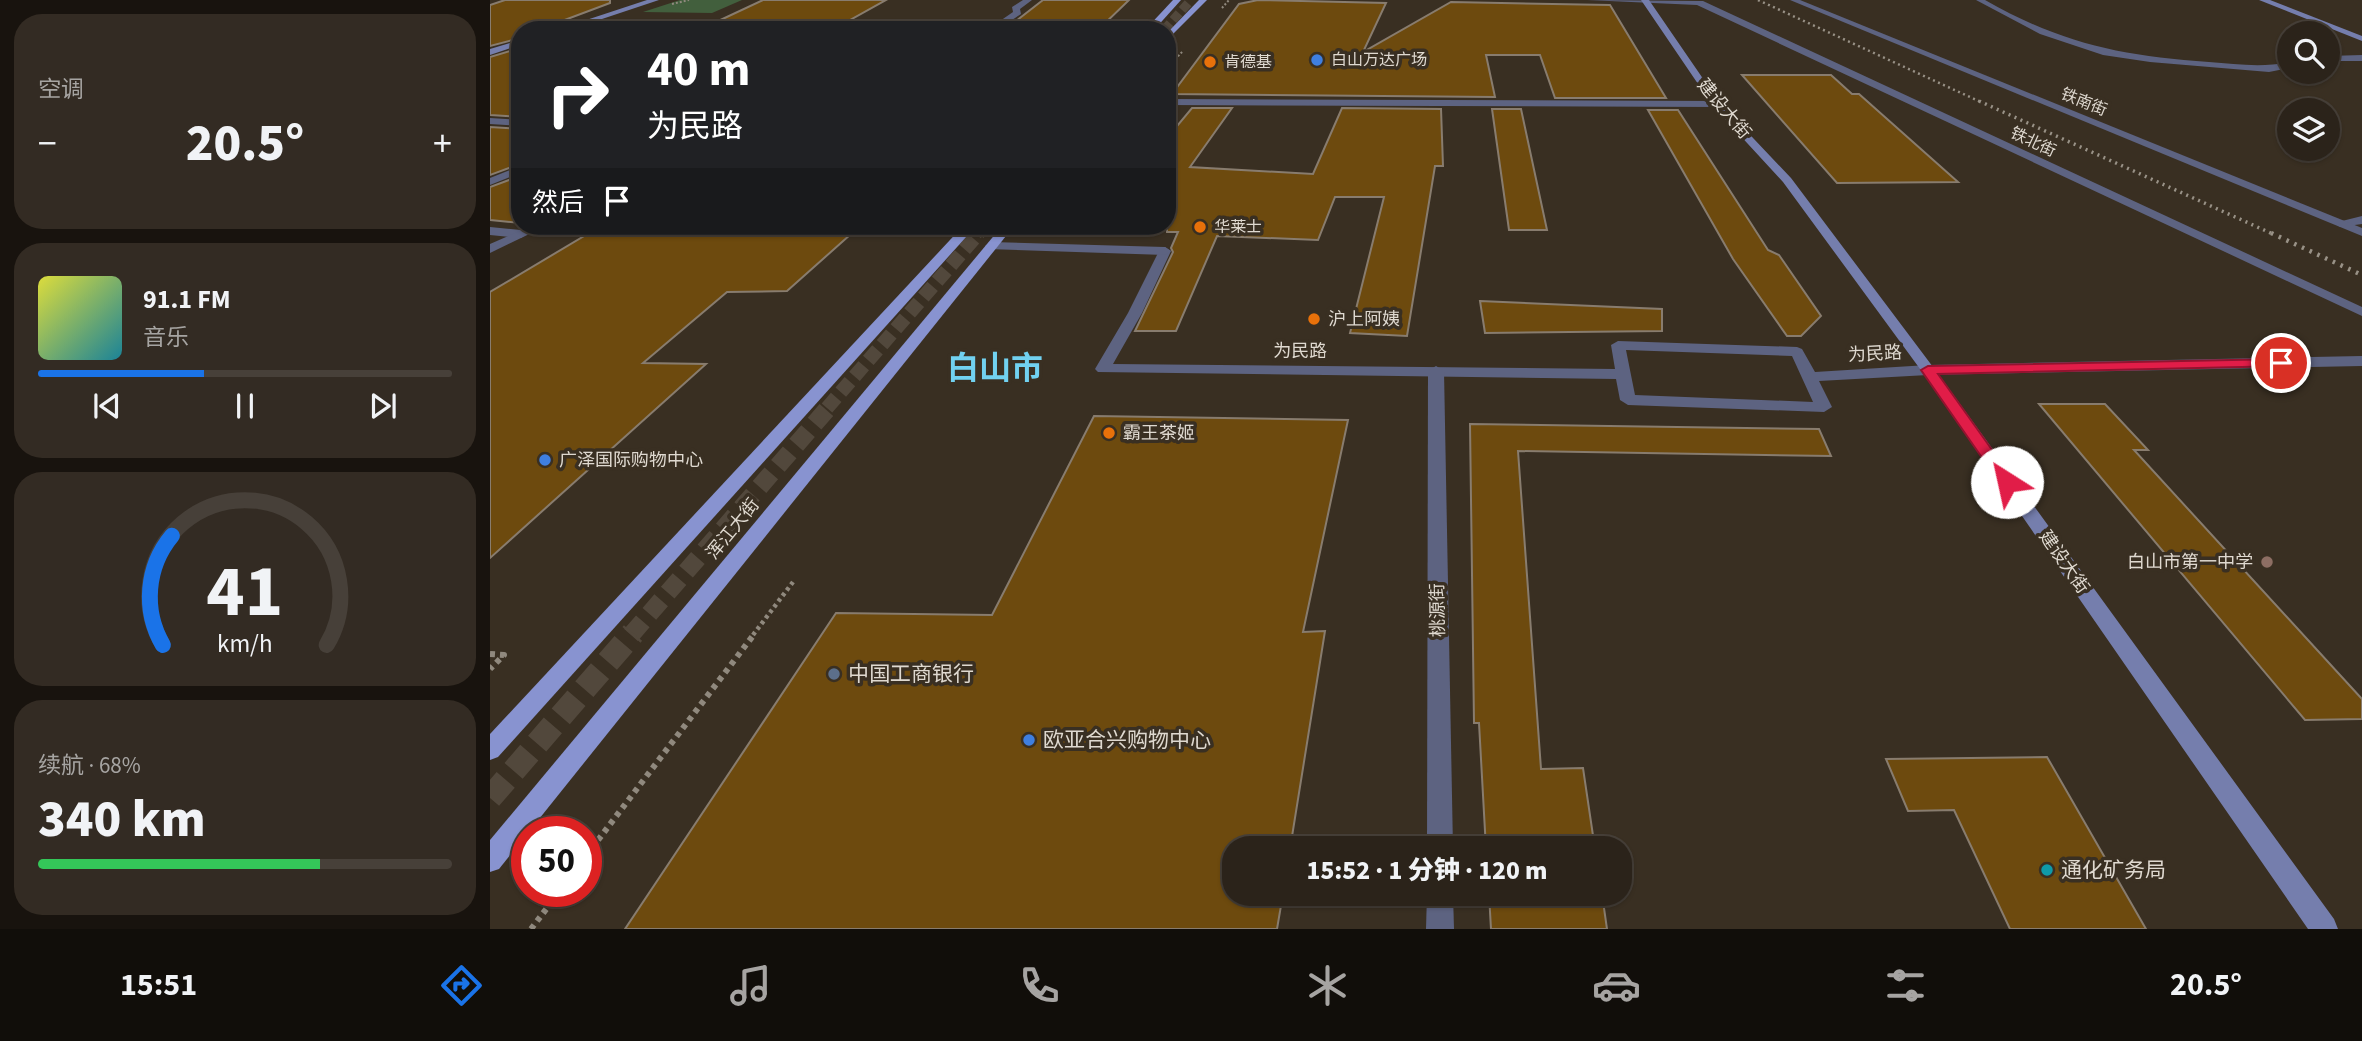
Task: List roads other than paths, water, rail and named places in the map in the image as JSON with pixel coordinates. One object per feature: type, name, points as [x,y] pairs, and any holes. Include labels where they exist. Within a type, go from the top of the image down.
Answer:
[{"type":"main road","points":[[588,21],[655,0]]},
{"type":"main road","points":[[1157,21],[1177,0]]},
{"type":"main road","points":[[1176,28],[1203,0]]},
{"type":"main road","points":[[2263,0],[2362,39]]},
{"type":"main road","name":"建设大街","points":[[1645,1],[1716,104],[1787,180],[1928,370],[2324,929]]},
{"type":"main road","points":[[490,52],[511,46]]},
{"type":"main road","name":"浑江大街","points":[[490,750],[962,235]]},
{"type":"main road","name":"浑江大街","points":[[490,860],[1001,235]]},
{"type":"street","points":[[1004,21],[1018,12],[1015,9],[1028,0]]},
{"type":"street","points":[[1591,0],[1696,2]]},
{"type":"street","name":"铁南街","points":[[1794,0],[2362,232]]},
{"type":"street","points":[[1980,0],[2013,19],[2083,48],[2269,69],[2277,67]]},
{"type":"street","name":"铁北街","points":[[1696,2],[2362,312]]},
{"type":"street","points":[[2340,59],[2362,58]]},
{"type":"street","points":[[1176,102],[1716,104]]},
{"type":"street","points":[[490,121],[511,122]]},
{"type":"street","points":[[490,181],[511,173]]},
{"type":"street","points":[[2340,223],[2362,219]]},
{"type":"street","points":[[490,231],[511,233]]},
{"type":"street","points":[[490,249],[519,235]]},
{"type":"street","name":"为民路","points":[[991,246],[1165,251],[1135,313],[1103,369],[1623,374]]},
{"type":"street","points":[[1618,345],[1797,352],[1825,407],[1628,400],[1623,374],[1618,345]]},
{"type":"street","name":"为民路","points":[[1810,377],[1928,370],[2362,361]]},
{"type":"street","name":"桃源街","points":[[1436,372],[1440,836]]},
{"type":"street","points":[[1440,906],[1440,929]]},
{"type":"tunnel","points":[[1172,21],[1191,0]]},
{"type":"tunnel","points":[[827,408],[977,235]]},
{"type":"tunnel","points":[[631,635],[829,407]]},
{"type":"tunnel","points":[[490,798],[633,633]]},
{"type":"railway","points":[[1758,0],[1983,103]]},
{"type":"railway","points":[[1979,101],[2275,235]]},
{"type":"railway","points":[[2271,233],[2362,275]]},
{"type":"place","name":"白山万达广场","points":[[1317,60]]},
{"type":"place","name":"肯德基","points":[[1210,62]]},
{"type":"place","name":"华莱士","points":[[1200,227]]},
{"type":"place","name":"沪上阿姨","points":[[1314,319]]},
{"type":"place","name":"霸王茶姬","points":[[1109,433]]},
{"type":"place","name":"广泽国际购物中心","points":[[545,460]]},
{"type":"place","name":"白山市第一中学","points":[[2267,562]]},
{"type":"place","name":"中国工商银行","points":[[834,674]]},
{"type":"place","name":"欧亚合兴购物中心","points":[[1029,740]]},
{"type":"place","name":"通化矿务局","points":[[2047,870]]},
{"type":"district","name":"白山市","points":[[995,369]]}]
